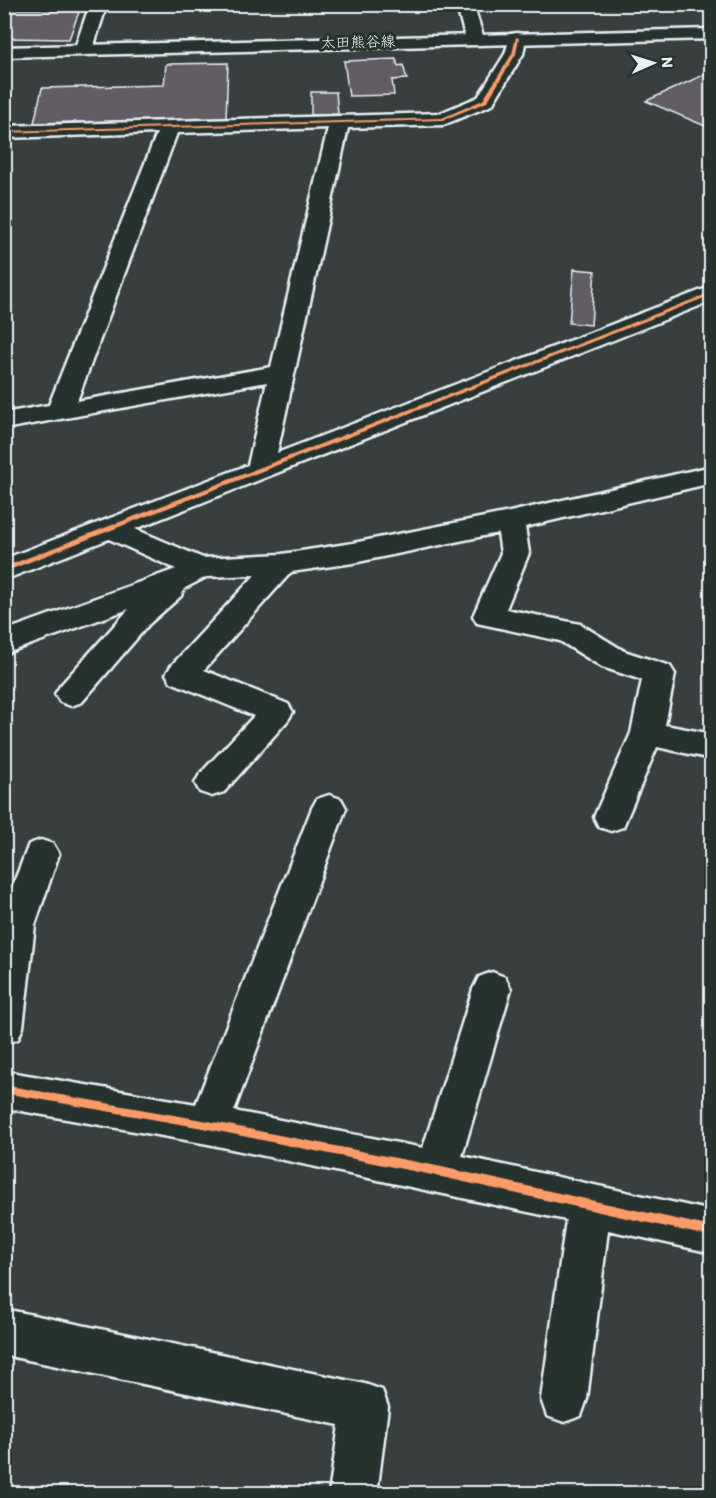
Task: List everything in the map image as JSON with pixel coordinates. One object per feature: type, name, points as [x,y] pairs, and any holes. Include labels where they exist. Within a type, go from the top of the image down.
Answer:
[{"type":"street","points":[[84,48],[99,4]]},
{"type":"street","points":[[464,4],[475,39]]},
{"type":"street","name":"太田熊谷線","points":[[4,52],[84,48],[711,34]]},
{"type":"street","points":[[6,128],[169,127],[443,119],[485,101],[514,54],[517,38]]},
{"type":"street","points":[[260,470],[339,123]]},
{"type":"street","points":[[60,411],[169,127]]},
{"type":"street","points":[[4,570],[711,293]]},
{"type":"street","points":[[4,421],[284,372]]},
{"type":"street","points":[[4,643],[191,573],[282,564],[353,553],[711,474]]},
{"type":"street","points":[[510,520],[515,552],[488,616],[569,632],[613,659],[659,674],[647,733],[611,817]]},
{"type":"street","points":[[110,530],[191,573]]},
{"type":"street","points":[[212,783],[278,712],[182,674],[282,564]]},
{"type":"street","points":[[71,694],[138,617],[191,573]]},
{"type":"street","points":[[647,733],[711,747]]},
{"type":"street","points":[[208,1125],[329,808]]},
{"type":"street","points":[[4,1028],[17,925],[41,854]]},
{"type":"street","points":[[437,1171],[492,988]]},
{"type":"street","points":[[4,1089],[208,1125],[437,1171],[711,1232]]},
{"type":"street","points":[[564,1399],[589,1206]]},
{"type":"street","points":[[4,1332],[365,1407],[353,1494]]},
{"type":"building","points":[[4,9],[80,9],[69,39],[4,38]]},
{"type":"building","points":[[396,59],[398,66],[403,65],[407,79],[392,80],[394,95],[349,96],[344,61]]},
{"type":"building","points":[[228,63],[226,119],[34,123],[42,88],[164,85],[166,64]]},
{"type":"building","points":[[712,71],[712,123],[705,126],[646,101]]},
{"type":"building","points":[[311,92],[336,92],[338,114],[311,115]]},
{"type":"building","points":[[574,269],[595,271],[591,325],[569,323]]},
{"type":"cycle path","points":[[4,132],[443,119],[485,101],[514,54],[517,38]]},
{"type":"cycle path","points":[[4,570],[712,293]]},
{"type":"cycle path","points":[[4,1089],[208,1125],[437,1171],[712,1232]]}]
